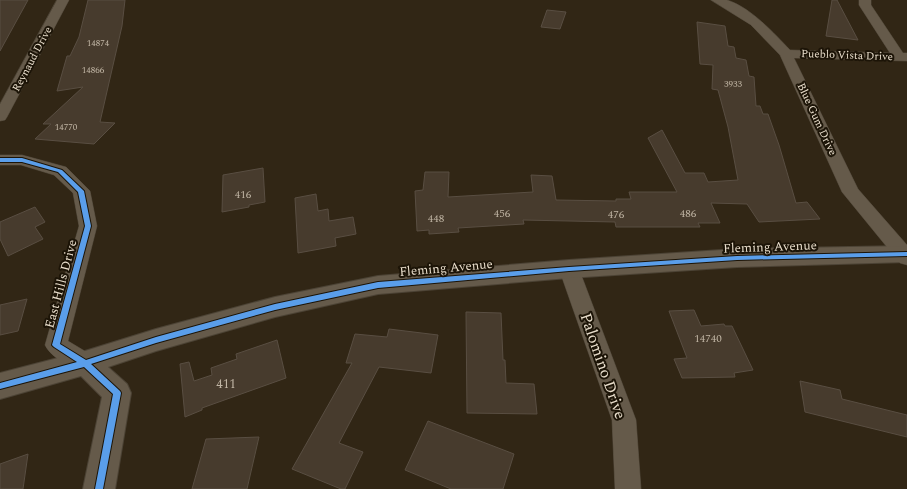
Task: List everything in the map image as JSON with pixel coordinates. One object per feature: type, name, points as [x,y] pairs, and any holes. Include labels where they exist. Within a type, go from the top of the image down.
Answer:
[{"type":"street","name":"Reynaud Drive","points":[[0,117],[63,0]]},
{"type":"street","name":"Blue Gum Drive","points":[[717,0],[752,18],[770,35],[786,54],[851,192],[905,255]]},
{"type":"street","points":[[865,0],[865,5],[903,57]]},
{"type":"street","name":"Pueblo Vista Drive","points":[[786,54],[903,57]]},
{"type":"street","name":"East Hills Drive","points":[[0,160],[22,160],[60,171],[81,191],[88,226],[56,345],[85,363],[117,393],[99,489]]},
{"type":"street","name":"Fleming Avenue","points":[[0,386],[85,363],[156,340],[275,307],[378,285],[569,269],[737,258],[905,255]]},
{"type":"street","name":"Palomino Drive","points":[[569,269],[624,420],[628,489]]},
{"type":"building","points":[[0,0],[28,0],[0,51]]},
{"type":"building","points":[[88,0],[125,0],[122,26],[100,122],[115,123],[94,144],[35,139],[51,124],[43,124],[83,87],[57,91],[67,56],[70,56],[79,37]]},
{"type":"building","points":[[832,0],[837,0],[858,40],[826,36]]},
{"type":"building","points":[[547,10],[566,12],[560,29],[541,27]]},
{"type":"building","points":[[697,22],[725,26],[728,46],[734,47],[736,58],[746,60],[749,76],[754,77],[756,106],[760,106],[763,114],[768,114],[796,203],[807,202],[820,219],[759,222],[747,204],[711,203],[720,223],[698,223],[700,227],[616,227],[615,222],[523,220],[524,224],[458,228],[459,232],[429,234],[429,230],[417,231],[415,191],[423,190],[425,172],[449,172],[448,197],[533,192],[531,175],[552,176],[556,200],[616,201],[616,199],[631,199],[629,192],[677,192],[648,138],[662,130],[685,173],[704,173],[708,182],[738,180],[728,127],[718,90],[712,89],[713,65],[700,64]]},
{"type":"building","points":[[263,168],[265,202],[249,205],[249,207],[222,212],[223,175]]},
{"type":"building","points":[[316,194],[318,211],[328,209],[329,221],[353,217],[356,234],[335,238],[336,246],[298,253],[295,198]]},
{"type":"building","points":[[35,207],[45,222],[35,227],[43,239],[8,256],[0,239],[0,222]]},
{"type":"building","points":[[27,299],[18,331],[0,335],[0,305]]},
{"type":"building","points":[[694,310],[701,326],[724,324],[725,326],[732,326],[753,370],[734,373],[735,377],[682,378],[674,359],[687,358],[669,311]]},
{"type":"building","points":[[466,312],[501,313],[503,360],[505,360],[506,383],[534,384],[537,414],[467,413]]},
{"type":"building","points":[[389,329],[438,335],[431,373],[379,367],[339,443],[363,452],[345,489],[341,489],[292,469],[352,363],[346,363],[355,334],[387,337]]},
{"type":"building","points":[[277,340],[286,378],[202,408],[202,410],[185,417],[180,364],[189,362],[194,381],[212,375],[211,368],[237,359],[236,354]]},
{"type":"building","points":[[800,381],[840,390],[842,399],[907,415],[907,437],[805,412]]},
{"type":"building","points":[[428,421],[514,454],[503,489],[451,489],[405,470]]},
{"type":"building","points":[[259,437],[247,489],[192,489],[206,439]]},
{"type":"building","points":[[28,454],[23,489],[0,489],[0,464]]},
{"type":"cycle path","points":[[0,160],[22,160],[60,171],[81,191],[88,226],[56,345],[85,363],[117,393],[99,489]]},
{"type":"cycle path","points":[[0,386],[85,363],[156,340],[275,307],[378,285],[569,269],[737,258],[907,254]]}]
